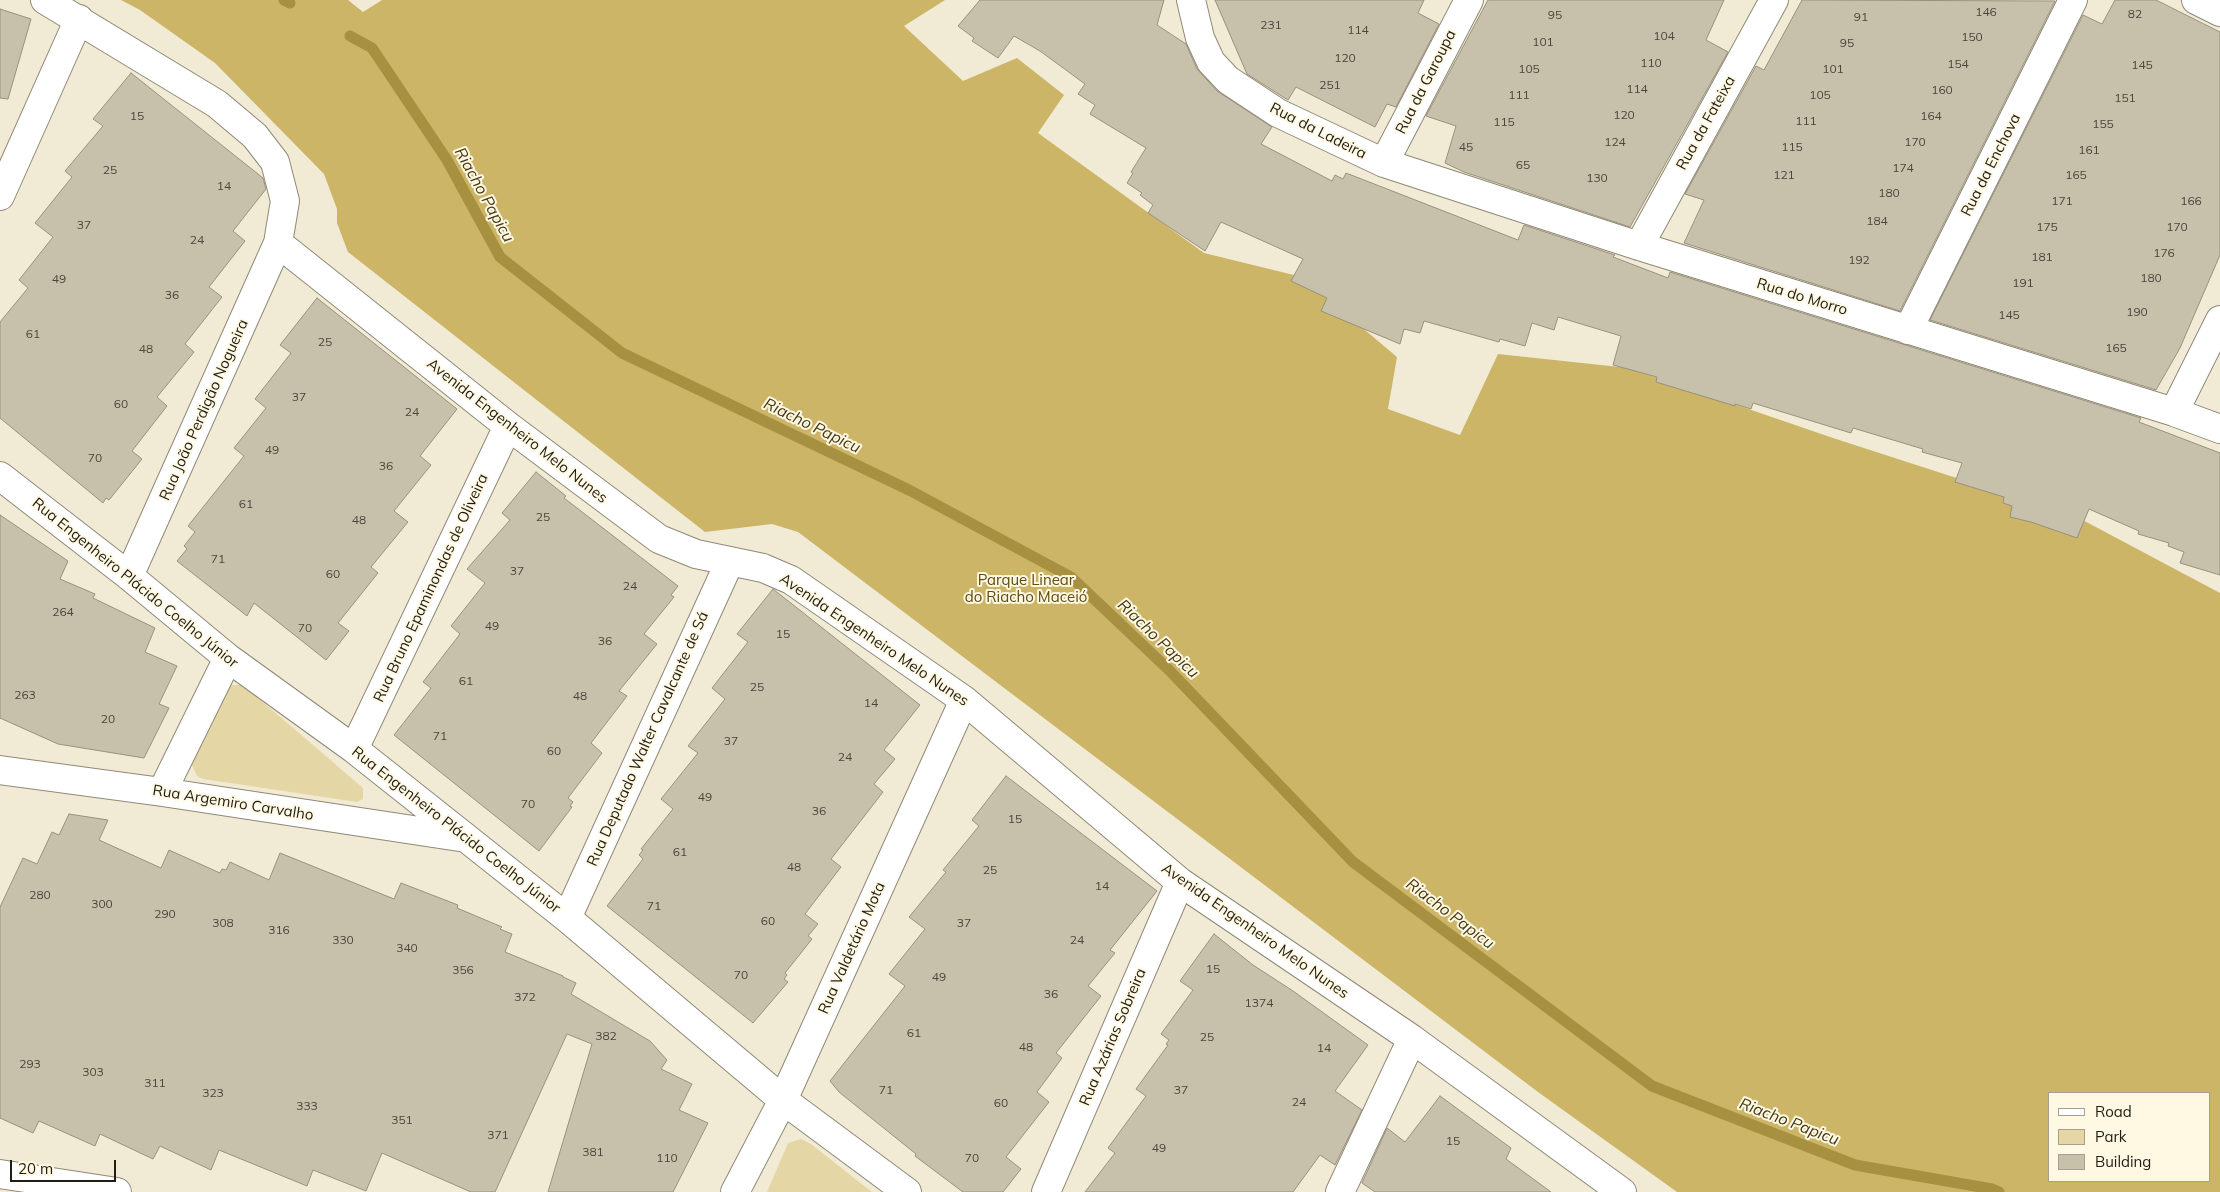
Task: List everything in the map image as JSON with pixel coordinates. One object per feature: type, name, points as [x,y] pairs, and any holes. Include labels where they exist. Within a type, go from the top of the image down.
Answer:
[{"type":"street","points":[[45,0],[217,104],[255,136],[275,162],[285,201],[278,243]]},
{"type":"street","name":"Rua da Ladeira","points":[[1191,0],[1200,38],[1211,62],[1228,80],[1278,113],[1384,163]]},
{"type":"street","name":"Rua da Garoupa","points":[[1384,163],[1469,0]]},
{"type":"street","name":"Rua da Fateixa","points":[[1639,246],[1774,0]]},
{"type":"street","name":"Rua da Enchova","points":[[1908,330],[2073,0]]},
{"type":"street","points":[[2196,0],[2220,12]]},
{"type":"street","points":[[0,196],[79,19]]},
{"type":"street","name":"Rua do Morro","points":[[1384,163],[1639,246],[2174,412],[2220,429]]},
{"type":"street","name":"Avenida Engenheiro Melo Nunes","points":[[278,243],[508,426],[659,539],[696,554],[764,568],[791,580],[964,700],[1180,882],[1412,1039],[1622,1192]]},
{"type":"street","name":"Rua João Perdigão Nogueira","points":[[129,576],[278,243]]},
{"type":"street","points":[[2174,412],[2220,320]]},
{"type":"street","name":"Rua Bruno Epaminondas de Oliveira","points":[[354,749],[508,426]]},
{"type":"street","name":"Rua Engenheiro Plácido Coelho Júnior","points":[[0,476],[129,576],[228,658],[354,749],[567,918],[783,1100],[906,1192]]},
{"type":"street","name":"Rua Deputado Walter Cavalcante de Sá","points":[[567,918],[730,561]]},
{"type":"street","points":[[162,792],[228,658]]},
{"type":"street","name":"Rua Valdetário Mota","points":[[735,1192],[783,1100],[964,700]]},
{"type":"street","name":"Rua Argemiro Carvalho","points":[[0,770],[162,792],[466,838]]},
{"type":"street","name":"Rua Azárias Sobreira","points":[[1046,1192],[1180,882]]},
{"type":"street","points":[[1340,1192],[1412,1039]]},
{"type":"street","points":[[0,1174],[117,1192]]},
{"type":"green space","name":"Parque Linear do Riacho Maceió","points":[[121,0],[348,0],[363,12],[382,0],[945,0],[904,26],[963,81],[1017,58],[1064,95],[1038,133],[1204,253],[1302,277],[1397,357],[1388,409],[1460,435],[1498,354],[1629,368],[1833,438],[2077,517],[2220,593],[2220,1192],[1677,1192],[1538,1092],[798,532],[772,524],[705,532],[348,252],[337,223],[337,209],[324,174],[215,63],[140,10]]},
{"type":"green space","points":[[231,685],[243,685],[363,788],[363,799],[357,802],[203,779],[197,776],[191,763],[225,690]]},
{"type":"green space","points":[[801,1139],[811,1144],[872,1192],[767,1192],[788,1143]]},
{"type":"building","points":[[980,0],[1164,0],[1157,25],[1186,44],[1197,69],[1217,91],[1272,127],[1261,144],[1332,181],[1335,175],[1343,179],[1346,173],[1518,240],[1524,225],[1615,255],[1613,257],[1668,278],[1670,272],[2141,418],[2139,422],[2220,453],[2220,575],[2180,563],[2184,552],[2168,546],[2169,543],[2138,534],[2139,531],[2089,509],[2077,538],[2031,522],[2010,517],[2012,506],[2003,503],[2004,497],[1955,482],[1962,463],[1922,452],[1923,449],[1853,428],[1851,433],[1753,403],[1751,409],[1735,404],[1735,406],[1656,382],[1657,377],[1613,365],[1621,336],[1558,317],[1554,330],[1532,323],[1525,346],[1500,339],[1499,342],[1424,321],[1420,333],[1404,329],[1400,344],[1321,311],[1327,298],[1291,281],[1303,259],[1221,222],[1205,251],[1148,213],[1153,205],[1140,195],[1142,193],[1127,183],[1133,173],[1131,172],[1146,148],[1090,114],[1095,105],[1078,94],[1085,84],[1040,51],[1014,36],[998,58],[972,41],[974,38],[958,26]]},
{"type":"building","points":[[1215,0],[1424,0],[1418,13],[1439,24],[1396,107],[1387,104],[1375,127],[1296,87],[1288,100],[1247,74]]},
{"type":"building","points":[[1488,0],[1724,0],[1706,40],[1728,52],[1630,227],[1464,172],[1445,163],[1456,126],[1426,116]]},
{"type":"building","points":[[1802,0],[2055,1],[1900,311],[1684,243],[1704,200],[1685,194],[1756,66],[1764,70]]},
{"type":"building","points":[[2115,0],[2156,0],[2220,32],[2220,255],[2180,348],[2156,390],[1930,320],[2083,15],[2102,24]]},
{"type":"building","points":[[0,9],[31,19],[8,99],[0,98]]},
{"type":"building","points":[[131,73],[263,178],[266,189],[233,231],[245,241],[209,287],[222,297],[185,344],[194,352],[157,397],[167,406],[132,451],[142,459],[109,500],[106,498],[103,503],[0,418],[0,322],[28,288],[19,280],[53,237],[35,223],[72,177],[65,171],[103,126],[93,119]]},
{"type":"building","points":[[317,298],[457,409],[420,456],[431,465],[394,511],[408,522],[371,567],[378,573],[338,623],[349,631],[326,660],[254,603],[247,616],[177,561],[187,549],[184,546],[195,532],[188,526],[244,456],[234,448],[266,408],[255,399],[291,353],[280,345]]},
{"type":"building","points":[[536,472],[566,496],[564,498],[678,586],[671,595],[674,597],[644,634],[657,644],[619,691],[627,696],[591,743],[602,753],[568,798],[573,802],[570,806],[572,807],[539,851],[394,735],[431,688],[423,682],[460,634],[451,626],[485,583],[467,569],[510,520],[502,513]]},
{"type":"building","points":[[0,515],[68,561],[60,579],[95,594],[93,598],[155,628],[145,652],[177,666],[159,704],[169,708],[144,758],[58,744],[0,718]]},
{"type":"building","points":[[773,589],[920,705],[884,750],[895,759],[874,784],[883,792],[831,859],[841,867],[805,914],[818,924],[808,936],[812,939],[785,973],[787,975],[784,979],[788,982],[753,1023],[607,906],[643,859],[639,855],[643,850],[641,849],[673,809],[661,799],[698,753],[688,746],[725,699],[712,688],[748,642],[737,634]]},
{"type":"building","points":[[1006,776],[1157,891],[1110,950],[1115,953],[1088,986],[1101,996],[1056,1053],[1062,1058],[1037,1092],[1049,1102],[1006,1157],[1021,1169],[1003,1192],[963,1192],[915,1156],[916,1154],[839,1092],[830,1081],[905,986],[889,974],[925,929],[909,917],[946,872],[943,870],[979,826],[972,820]]},
{"type":"building","points":[[69,814],[108,820],[99,840],[161,868],[169,850],[220,873],[222,869],[226,870],[230,862],[269,880],[280,853],[394,899],[401,883],[458,905],[457,908],[502,927],[500,929],[512,934],[505,952],[576,983],[571,994],[650,1041],[667,1060],[661,1069],[692,1084],[679,1110],[708,1123],[673,1192],[548,1192],[592,1044],[567,1034],[495,1192],[471,1192],[382,1153],[366,1191],[313,1170],[307,1186],[219,1150],[211,1170],[160,1146],[153,1159],[100,1134],[95,1146],[39,1121],[33,1133],[0,1118],[0,907],[23,858],[37,864],[52,832],[59,835]]},
{"type":"building","points":[[1214,934],[1253,965],[1368,1045],[1335,1091],[1362,1110],[1335,1165],[1320,1155],[1293,1192],[1085,1192],[1115,1153],[1108,1148],[1146,1096],[1136,1089],[1168,1045],[1166,1044],[1169,1040],[1161,1034],[1193,990],[1180,981]]},
{"type":"building","points":[[1440,1096],[1511,1148],[1506,1159],[1551,1192],[1375,1192],[1362,1183],[1387,1128],[1405,1142]]},
{"type":"waterway","name":"Riacho Papicu","points":[[284,0],[290,3]]},
{"type":"waterway","name":"Riacho Papicu","points":[[350,36],[372,48],[447,160],[500,257],[622,353],[909,490],[1071,577],[1169,670],[1353,862],[1652,1086],[1855,1165],[1992,1189],[1999,1192]]}]
